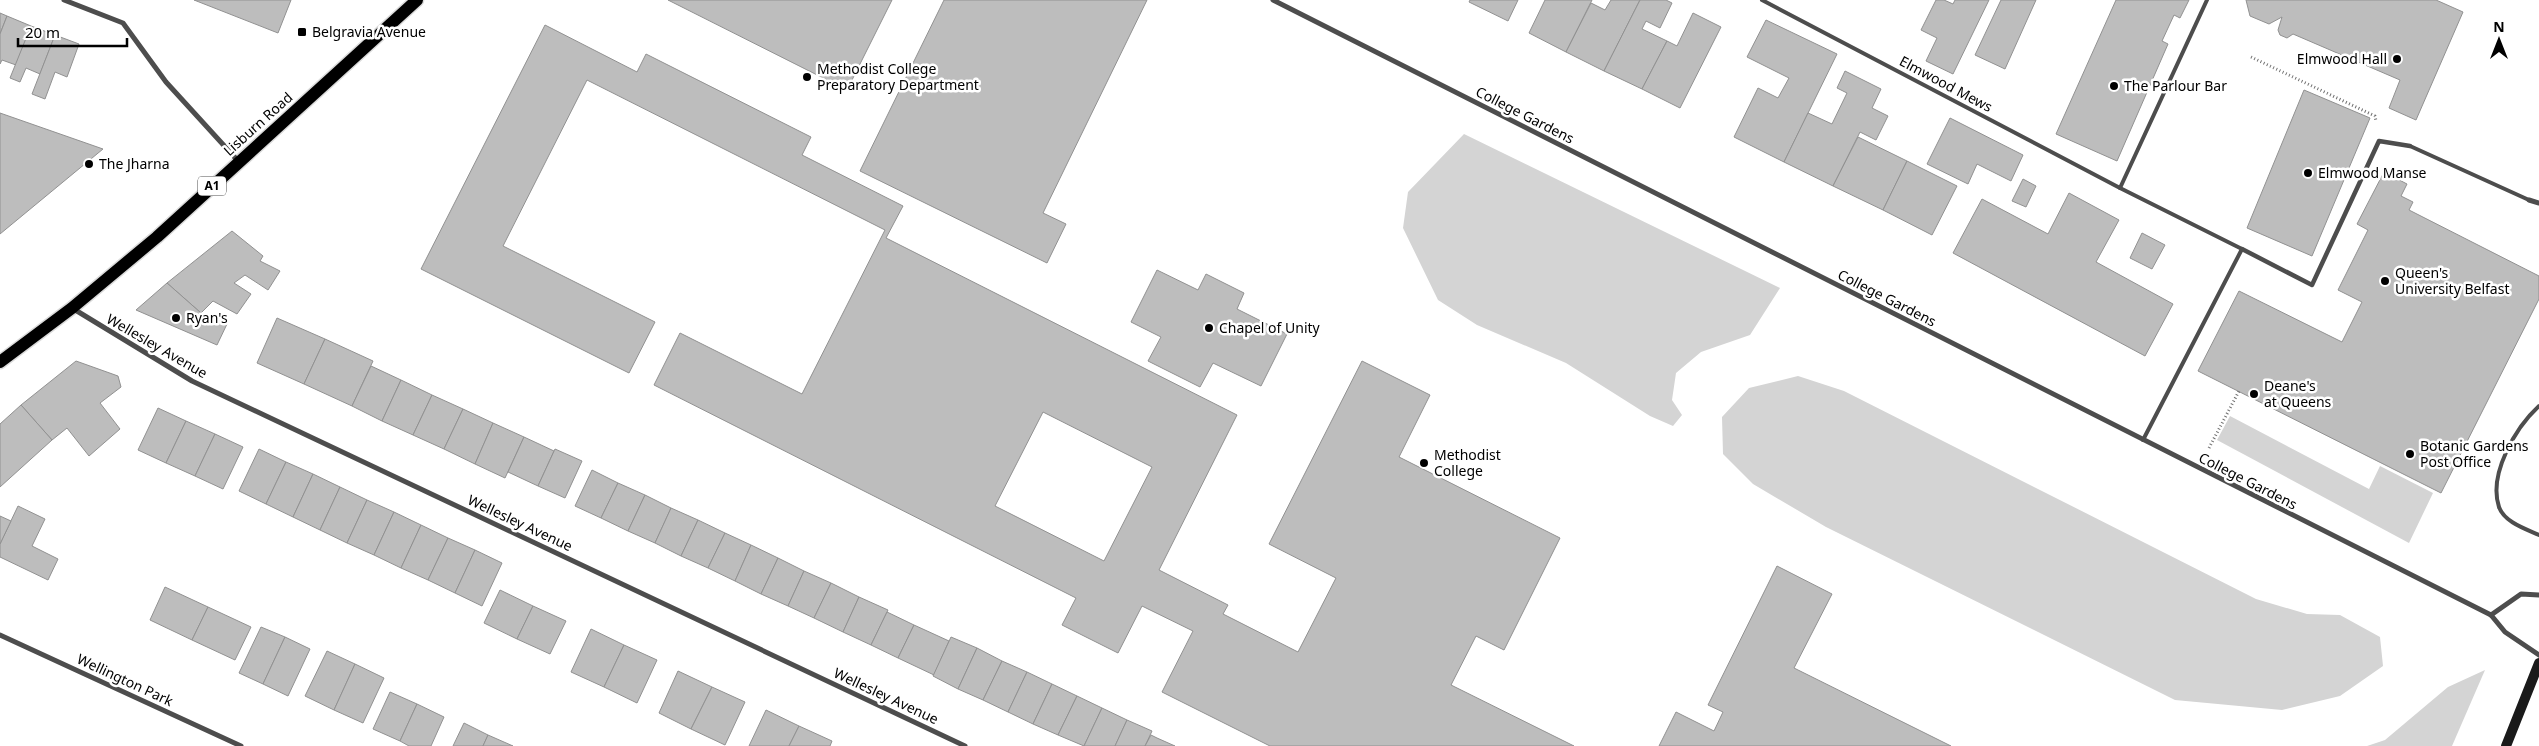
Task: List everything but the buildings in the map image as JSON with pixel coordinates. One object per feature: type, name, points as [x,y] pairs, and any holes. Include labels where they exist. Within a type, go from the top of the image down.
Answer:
[{"type":"main road","name":"Lisburn Road","points":[[0,362],[72,308],[157,237],[417,0]]},
{"type":"main road","points":[[2506,746],[2539,663]]},
{"type":"street","points":[[64,0],[123,23],[166,82],[238,162]]},
{"type":"street","name":"College Gardens","points":[[1273,0],[2491,615],[2505,632],[2539,655]]},
{"type":"street","points":[[2379,141],[2410,146]]},
{"type":"street","name":"Elmwood Mews","points":[[2242,249],[2312,285],[2379,141]]},
{"type":"street","points":[[2529,200],[2539,203]]},
{"type":"street","name":"Wellesley Avenue","points":[[72,308],[192,381],[965,746]]},
{"type":"street","points":[[2491,615],[2521,594],[2539,596]]},
{"type":"street","name":"Wellington Park","points":[[0,635],[241,746]]},
{"type":"lane","name":"Elmwood Mews","points":[[1762,0],[2120,188],[2242,249]]},
{"type":"lane","points":[[2120,188],[2207,0]]},
{"type":"lane","points":[[2410,146],[2529,200]]},
{"type":"lane","points":[[2143,440],[2242,249]]},
{"type":"lane","points":[[2539,406],[2515,435],[2501,465],[2497,487],[2499,508],[2512,522],[2539,535]]},
{"type":"path","points":[[2251,57],[2375,116],[2379,141]]},
{"type":"path","points":[[2198,468],[2239,391]]},
{"type":"shaded area","points":[[1464,134],[1780,288],[1750,335],[1701,352],[1676,373],[1672,400],[1682,415],[1673,426],[1650,416],[1566,363],[1477,325],[1438,300],[1403,228],[1408,192]]},
{"type":"shaded area","points":[[1798,376],[1844,391],[2256,599],[2307,614],[2340,615],[2380,637],[2383,666],[2340,696],[2282,710],[2175,700],[1826,527],[1753,484],[1723,454],[1722,417],[1749,388]]},
{"type":"shaded area","points":[[2230,416],[2369,489],[2380,466],[2433,493],[2409,543],[2217,440]]},
{"type":"shaded area","points":[[2485,670],[2452,746],[2367,746],[2385,740],[2448,687]]},
{"type":"place","name":"Belgravia Avenue","points":[[302,32]]},
{"type":"place","name":"Elmwood Hall","points":[[2397,59]]},
{"type":"place","name":"Methodist College Preparatory Department","points":[[807,77]]},
{"type":"place","name":"The Parlour Bar","points":[[2114,86]]},
{"type":"place","name":"The Jharna","points":[[89,164]]},
{"type":"place","name":"Elmwood Manse","points":[[2308,173]]},
{"type":"place","name":"Queen's University Belfast","points":[[2385,281]]},
{"type":"place","name":"Ryan's","points":[[176,318]]},
{"type":"place","name":"Chapel of Unity","points":[[1209,328]]},
{"type":"place","name":"Deane's at Queens","points":[[2254,394]]},
{"type":"place","name":"Botanic Gardens Post Office","points":[[2410,454]]},
{"type":"place","name":"Methodist College","points":[[1424,463]]}]
